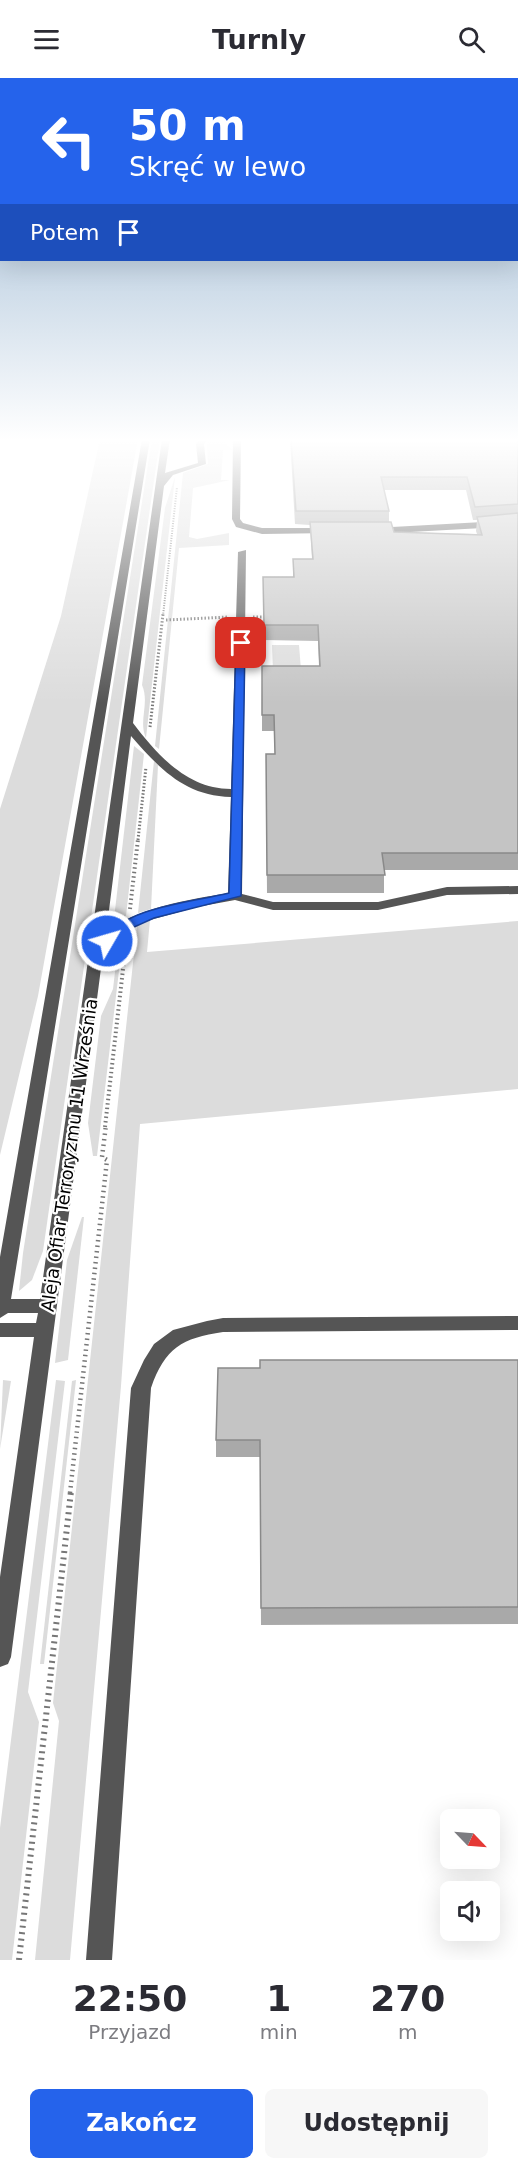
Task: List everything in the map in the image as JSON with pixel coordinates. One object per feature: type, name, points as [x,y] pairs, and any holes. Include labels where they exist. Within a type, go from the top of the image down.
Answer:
[{"type":"street","points":[[48,1306],[0,1307],[131,527]]},
{"type":"street","name":"Aleja Ofiar Terroryzmu 11 Września","points":[[0,1657],[154,527]]},
{"type":"street","points":[[246,527],[262,531],[343,531]]},
{"type":"street","points":[[365,531],[445,527]]},
{"type":"street","points":[[235,896],[243,552]]},
{"type":"street","points":[[127,723],[148,748],[198,789],[237,793]]},
{"type":"street","points":[[96,952],[118,929],[150,915],[235,896],[273,906],[378,906],[447,891],[518,890]]},
{"type":"street","points":[[99,1960],[141,1388],[148,1366],[160,1348],[176,1336],[194,1328],[518,1323]]},
{"type":"street","points":[[0,1330],[45,1330]]},
{"type":"path","points":[[19,1960],[105,1172],[106,1160],[102,1157],[172,527]]},
{"type":"path","points":[[166,620],[263,617]]},
{"type":"shaded area","points":[[81,527],[122,527],[38,996],[0,1155],[0,809],[61,616]]},
{"type":"shaded area","points":[[138,527],[147,527],[43,1251],[32,1280],[19,1291],[23,1253]]},
{"type":"shaded area","points":[[163,527],[169,527],[146,738],[143,725],[145,698],[142,685]]},
{"type":"shaded area","points":[[177,527],[190,527],[189,537],[197,539],[229,533],[229,545],[179,548],[159,749],[155,746]]},
{"type":"shaded area","points":[[272,645],[299,645],[301,670],[273,671]]},
{"type":"shaded area","points":[[134,746],[144,754],[126,916],[114,919]]},
{"type":"shaded area","points":[[154,761],[158,765],[151,909],[138,913]]},
{"type":"shaded area","points":[[150,920],[147,952],[518,921],[518,1089],[140,1124],[121,1386],[70,1960],[35,1960],[59,1721],[53,1703],[137,926]]},
{"type":"shaded area","points":[[123,937],[97,1156],[93,1156],[88,1123],[101,1016],[113,989],[118,946]]},
{"type":"shaded area","points":[[82,1217],[84,1217],[68,1360],[55,1363],[67,1260]]},
{"type":"shaded area","points":[[3,1380],[11,1381],[0,1449]]},
{"type":"shaded area","points":[[56,1380],[65,1381],[28,1692],[39,1722],[12,1960],[0,1960],[0,1828]]},
{"type":"shaded area","points":[[76,1380],[44,1664],[40,1664],[72,1381]]},
{"type":"building","points":[[310,527],[392,527],[394,532],[482,535],[480,527],[518,527],[518,853],[382,853],[385,875],[267,875],[266,754],[275,754],[274,715],[262,715],[262,666],[320,666],[318,625],[264,625],[263,577],[294,577],[293,559],[313,559]]},
{"type":"building","points":[[260,1360],[518,1360],[518,1607],[261,1608],[260,1440],[216,1440],[218,1368],[260,1368]]},
{"type":"route","points":[[107,941],[118,929],[150,915],[195,903],[235,896],[241,643]]}]
